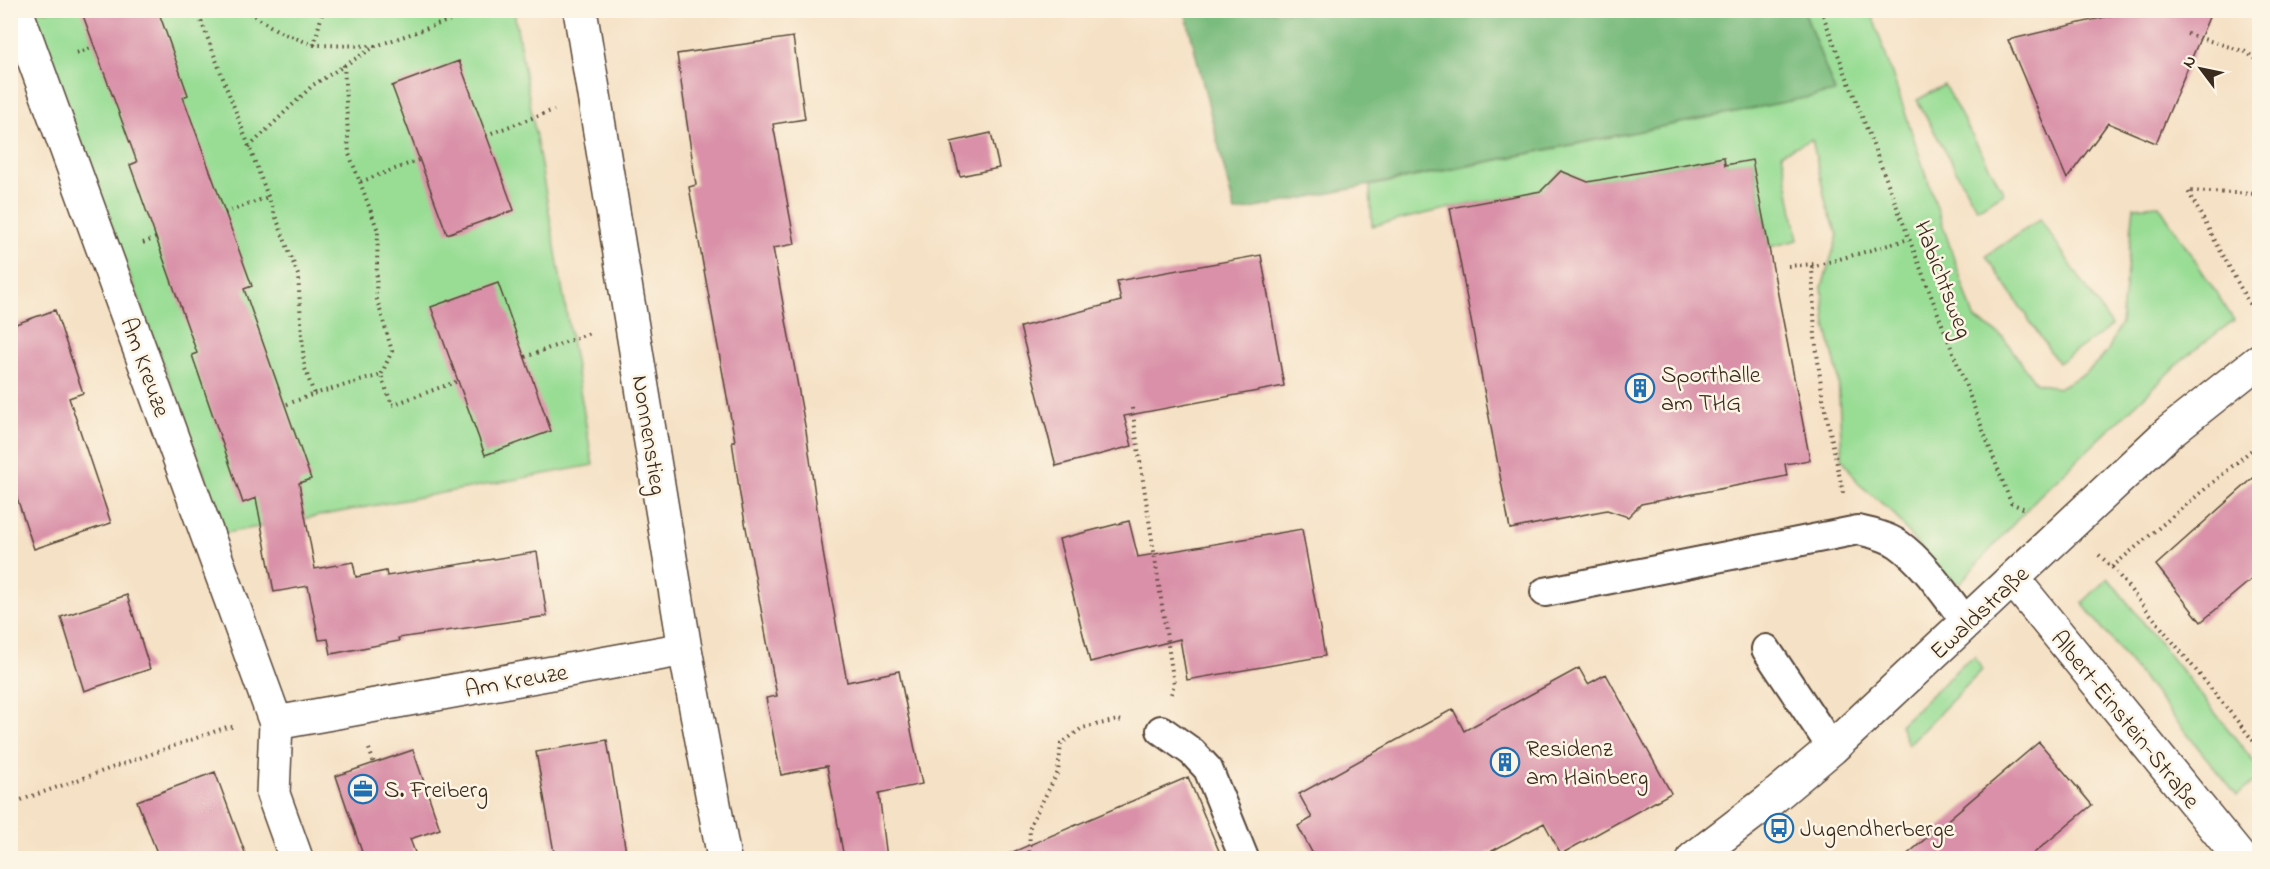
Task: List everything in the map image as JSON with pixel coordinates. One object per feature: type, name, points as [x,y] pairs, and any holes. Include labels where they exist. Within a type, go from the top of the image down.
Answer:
[{"type":"street","name":"Am Kreuze","points":[[16,10],[276,723],[273,794],[296,858]]},
{"type":"street","name":"Nonnenstieg","points":[[580,10],[685,649],[724,858]]},
{"type":"street","name":"Ewaldstraße","points":[[1694,858],[1770,800],[1832,748],[2169,432],[2259,360]]},
{"type":"street","name":"Albert-Einstein-Straße","points":[[2013,579],[2240,858]]},
{"type":"street","name":"Am Kreuze","points":[[276,723],[685,649]]},
{"type":"lane","points":[[1545,592],[1858,530],[1881,535],[1898,544],[1925,570],[1967,623]]},
{"type":"lane","points":[[1766,649],[1832,748]]},
{"type":"lane","points":[[1161,730],[1192,752],[1208,769],[1244,858]]},
{"type":"path","points":[[197,10],[298,274],[304,366],[314,394]]},
{"type":"path","points":[[244,10],[280,32],[314,45],[376,46]]},
{"type":"path","points":[[314,45],[323,10]]},
{"type":"path","points":[[249,147],[313,85],[344,65],[376,46],[479,10]]},
{"type":"path","name":"Habichtsweg","points":[[1821,10],[2011,503],[2067,527],[2112,567],[2259,749]]},
{"type":"path","points":[[2187,34],[2246,52],[2259,62]]},
{"type":"path","points":[[344,65],[349,154],[378,231],[376,296],[392,351],[381,375],[392,405],[458,381]]},
{"type":"path","points":[[486,135],[594,96]]},
{"type":"path","points":[[360,182],[419,160]]},
{"type":"path","points":[[2259,194],[2188,191],[2259,324]]},
{"type":"path","points":[[225,213],[268,197]]},
{"type":"path","points":[[1788,266],[1820,263],[1909,239]]},
{"type":"path","points":[[1820,263],[1812,267],[1815,337],[1822,393],[1844,500],[1858,530]]},
{"type":"path","points":[[525,357],[630,318]]},
{"type":"path","points":[[285,405],[314,394],[381,375]]},
{"type":"path","points":[[1029,858],[1030,825],[1058,772],[1061,744],[1082,728],[1118,720],[1161,730],[1174,684],[1132,408]]},
{"type":"path","points":[[2112,567],[2259,443]]},
{"type":"path","points":[[10,804],[227,727],[276,723]]},
{"type":"green space","points":[[31,11],[514,11],[593,465],[226,533]]},
{"type":"green space","points":[[1185,11],[1804,11],[1835,92],[1235,212]]},
{"type":"green space","points":[[1804,11],[1871,11],[1974,318],[2003,337],[2035,382],[2058,388],[2086,373],[2107,352],[2121,323],[2134,207],[2159,205],[2234,320],[2188,355],[2038,497],[1960,583],[1944,579],[1892,512],[1859,484],[1842,458],[1838,375],[1826,325],[1822,287],[1838,235],[1827,208],[1812,139],[1782,153],[1798,240],[1769,247],[1753,160],[1725,165],[1724,157],[1581,184],[1579,179],[1561,171],[1547,185],[1548,190],[1450,208],[1372,226],[1370,186],[1834,92]]},
{"type":"green space","points":[[1944,85],[2004,193],[1977,209],[1917,100]]},
{"type":"green space","points":[[2040,219],[2112,326],[2058,363],[1986,256]]},
{"type":"green space","points":[[2108,578],[2259,768],[2259,777],[2237,796],[2082,603]]},
{"type":"green space","points":[[1975,656],[1982,670],[1908,745],[1900,725],[1964,663]]},
{"type":"building","points":[[81,10],[158,10],[188,95],[183,97],[252,286],[244,289],[311,479],[299,483],[315,569],[353,562],[356,577],[386,571],[387,576],[537,552],[547,616],[398,638],[399,641],[331,654],[328,639],[319,640],[308,586],[274,592],[256,498],[243,503],[192,355],[197,353],[130,165],[137,162]]},
{"type":"building","points":[[2119,10],[2212,10],[2156,143],[2108,123],[2067,179],[2008,40],[2118,14]]},
{"type":"building","points":[[793,37],[805,119],[773,124],[795,244],[773,248],[806,431],[824,558],[847,682],[899,671],[922,784],[879,793],[887,858],[844,858],[827,766],[781,775],[766,698],[777,696],[740,495],[732,441],[735,441],[689,187],[696,185],[677,54]]},
{"type":"building","points":[[459,61],[514,210],[447,234],[392,86]]},
{"type":"building","points":[[991,133],[999,168],[960,176],[951,142]]},
{"type":"building","name":"Sporthalle am THG","points":[[1724,157],[1725,165],[1752,160],[1810,460],[1785,464],[1787,476],[1641,504],[1628,517],[1607,510],[1510,529],[1450,208],[1541,191],[1561,171],[1588,182]]},
{"type":"building","points":[[1261,255],[1284,386],[1124,416],[1132,446],[1056,466],[1020,327],[1121,301],[1117,281]]},
{"type":"building","points":[[498,283],[551,431],[485,455],[431,307]]},
{"type":"building","points":[[55,310],[83,393],[69,398],[111,523],[34,549],[10,477],[10,326]]},
{"type":"building","points":[[2259,473],[2259,573],[2201,622],[2156,565]]},
{"type":"building","points":[[1129,521],[1138,557],[1302,529],[1325,656],[1187,680],[1180,639],[1090,662],[1059,539]]},
{"type":"building","points":[[127,595],[150,669],[84,691],[61,617]]},
{"type":"building","name":"Residenz am Hainberg","points":[[1579,668],[1588,684],[1606,674],[1671,793],[1561,854],[1544,823],[1479,858],[1315,858],[1298,826],[1312,818],[1299,794],[1453,709],[1464,731]]},
{"type":"building","points":[[607,740],[627,858],[555,858],[536,752]]},
{"type":"building","points":[[2039,742],[2092,805],[2028,858],[1903,858]]},
{"type":"building","points":[[413,750],[440,829],[410,839],[417,858],[364,858],[336,776]]},
{"type":"building","points":[[215,772],[247,858],[159,858],[137,801]]},
{"type":"building","points":[[1188,777],[1222,858],[999,858]]},
{"type":"place","name":"Sporthalle am THG","points":[[1640,388]]},
{"type":"place","name":"Residenz am Hainberg","points":[[1505,762]]},
{"type":"place","name":"S. Freiberg","points":[[363,789]]},
{"type":"place","name":"Jugendherberge","points":[[1779,828]]}]
